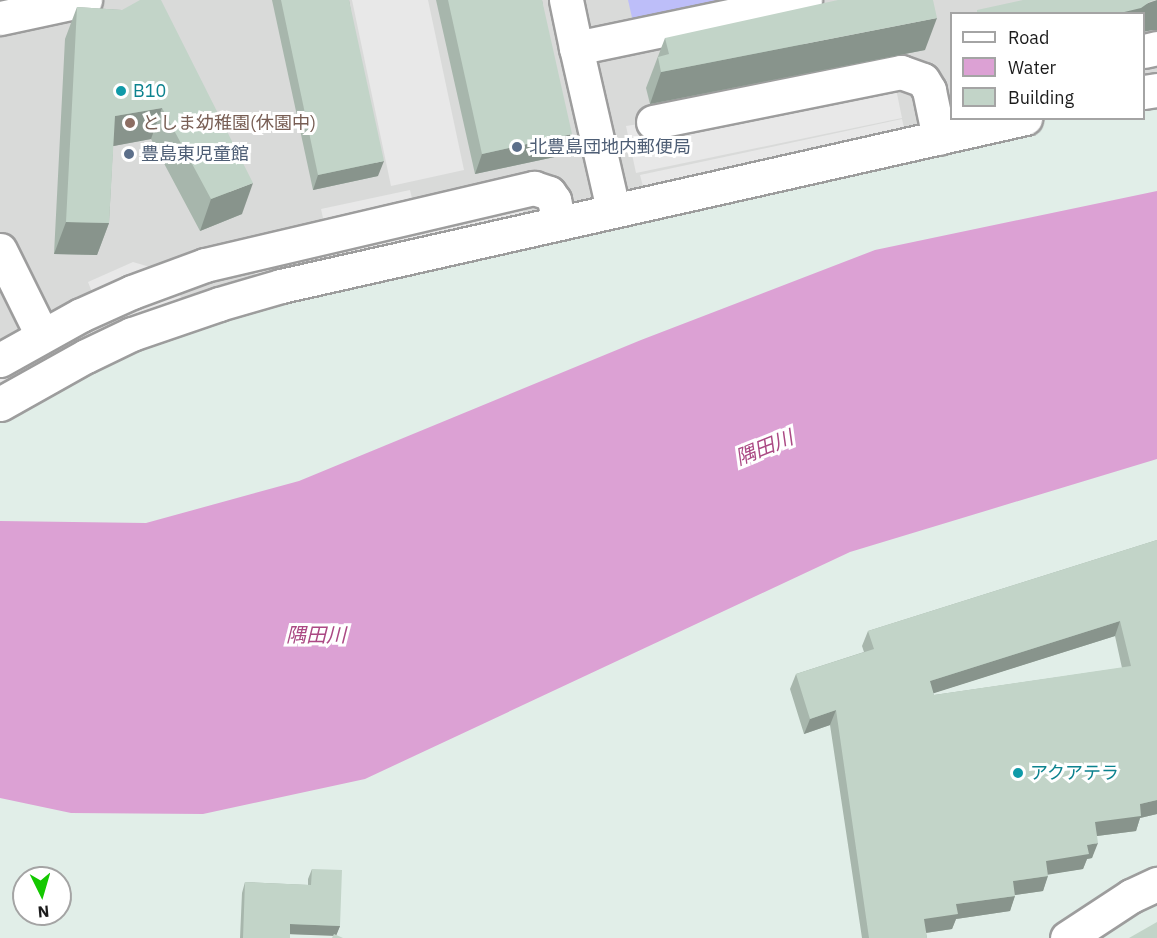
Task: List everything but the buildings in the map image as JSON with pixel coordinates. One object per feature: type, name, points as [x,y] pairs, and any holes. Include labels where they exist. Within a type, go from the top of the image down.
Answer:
[{"type":"street","points":[[0,14],[85,0]]},
{"type":"street","points":[[566,0],[614,209]]},
{"type":"street","points":[[576,48],[805,0]]},
{"type":"street","points":[[653,122],[901,72],[923,80],[929,90],[939,138]]},
{"type":"street","points":[[0,404],[86,356],[132,334],[219,304],[281,286],[560,221],[1016,120]]},
{"type":"street","points":[[0,360],[42,335],[132,292],[186,271],[523,190],[542,189],[549,193],[554,200],[560,221]]},
{"type":"street","points":[[0,250],[42,335]]},
{"type":"street","points":[[1067,938],[1131,896],[1157,884]]},
{"type":"shaded area","points":[[0,0],[1157,0],[1157,80],[1145,83],[1145,12],[950,12],[950,118],[541,217],[0,392]]},
{"type":"shaded area","points":[[352,0],[428,0],[464,170],[391,186]]},
{"type":"shaded area","points":[[628,0],[744,0],[633,22]]},
{"type":"shaded area","points":[[895,84],[902,118],[636,173],[626,126]]},
{"type":"shaded area","points":[[902,119],[906,137],[645,194],[640,175]]},
{"type":"shaded area","points":[[410,190],[414,207],[325,227],[321,209]]},
{"type":"shaded area","points":[[523,202],[525,221],[257,283],[253,263]]},
{"type":"shaded area","points":[[133,262],[160,270],[94,297],[88,282]]},
{"type":"shaded area","points":[[177,287],[183,304],[73,351],[65,335]]},
{"type":"shaded area","points":[[31,354],[40,370],[0,391],[0,372]]},
{"type":"water","name":"隅田川","points":[[1157,191],[1157,459],[850,552],[365,779],[203,814],[71,813],[0,798],[0,521],[146,523],[299,481],[641,340],[875,250]]},
{"type":"place","name":"B10","points":[[121,91]]},
{"type":"place","name":"としま幼稚園(休園中)","points":[[130,123]]},
{"type":"place","name":"北豊島団地内郵便局","points":[[517,147]]},
{"type":"place","name":"豊島東児童館","points":[[129,154]]},
{"type":"place","name":"アクアテラ","points":[[1018,773]]}]
